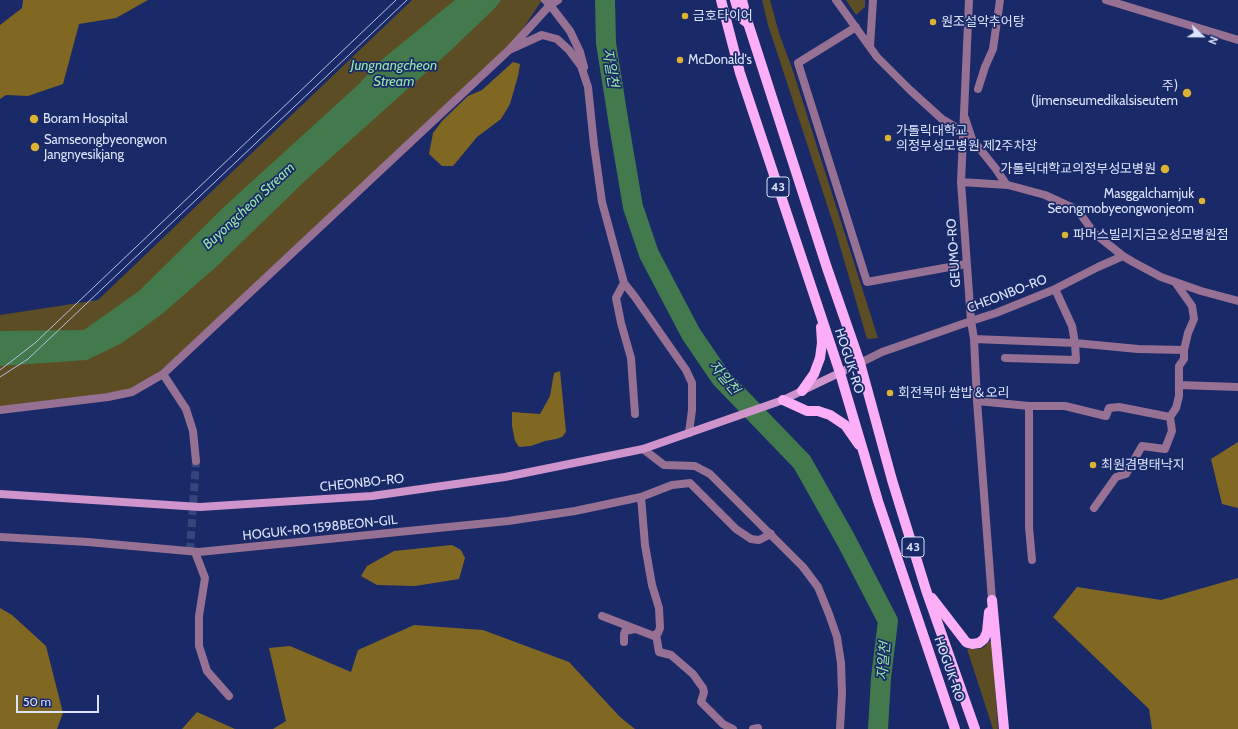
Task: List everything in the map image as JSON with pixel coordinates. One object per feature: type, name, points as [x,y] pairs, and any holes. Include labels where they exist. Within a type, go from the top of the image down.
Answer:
[{"type":"main road","name":"HOGUK-RO","points":[[721,0],[740,73],[840,372],[880,508],[955,729]]},
{"type":"main road","points":[[735,0],[740,17],[748,23]]},
{"type":"main road","name":"HOGUK-RO","points":[[742,0],[748,23],[827,268],[860,363],[892,480],[926,590],[975,729]]},
{"type":"main road","points":[[802,391],[814,374],[820,358],[822,343],[820,311]]},
{"type":"main road","name":"CHEONBO-RO","points":[[0,494],[200,507],[372,496],[505,477],[643,449],[783,400],[860,363]]},
{"type":"main road","points":[[783,400],[807,411],[818,411],[830,415],[845,425],[866,459]]},
{"type":"main road","points":[[926,590],[966,642],[972,644],[979,643],[986,636],[992,600]]},
{"type":"main road","points":[[992,600],[1004,729]]},
{"type":"street","points":[[836,0],[877,57],[942,119],[962,131]]},
{"type":"street","points":[[870,46],[874,0]]},
{"type":"street","name":"GEUMO-RO","points":[[969,0],[962,131],[961,182],[966,264],[974,339],[977,401],[992,600]]},
{"type":"street","points":[[978,89],[985,67],[994,49],[1000,0]]},
{"type":"street","points":[[1106,0],[1238,40]]},
{"type":"street","points":[[0,410],[108,397],[132,392],[163,374],[509,50],[551,2],[570,31],[580,52],[588,87],[602,202],[624,283],[686,370],[692,383],[692,410],[689,433]]},
{"type":"street","points":[[856,27],[798,63],[867,282],[966,264]]},
{"type":"street","points":[[509,50],[542,35],[558,39],[569,50],[581,66],[588,87]]},
{"type":"street","points":[[964,114],[972,139],[1006,184]]},
{"type":"street","points":[[961,182],[1006,184],[1045,195],[1079,212],[1094,233],[1123,256],[1161,277],[1238,301]]},
{"type":"street","name":"CHEONBO-RO","points":[[860,363],[882,352],[996,313],[1055,289],[1123,256]]},
{"type":"street","points":[[1094,508],[1116,477],[1126,474],[1142,446],[1164,449],[1172,432],[1170,417],[1176,408],[1179,396],[1179,366],[1184,358],[1184,350],[1188,333],[1194,319],[1192,306],[1176,282]]},
{"type":"street","points":[[624,283],[616,298],[621,323],[631,358],[635,414]]},
{"type":"street","points":[[1005,358],[1076,360],[1072,326],[1055,289]]},
{"type":"street","points":[[974,339],[1075,343],[1138,349],[1184,350]]},
{"type":"street","points":[[163,374],[186,409],[193,431],[196,461]]},
{"type":"street","points":[[1179,385],[1238,387]]},
{"type":"street","points":[[977,401],[1029,406],[1065,406],[1106,416],[1109,408],[1119,407],[1170,417]]},
{"type":"street","points":[[1029,406],[1029,527],[1032,560]]},
{"type":"street","points":[[643,449],[664,465],[695,466],[710,474],[771,534],[807,572],[818,587],[837,637],[841,663],[842,693],[840,729]]},
{"type":"street","name":"HOGUK-RO 1598BEON-GIL","points":[[0,537],[80,541],[195,552],[280,545],[508,521],[575,511],[641,496],[672,485],[690,483],[736,529],[752,539],[759,540],[771,534]]},
{"type":"street","points":[[602,616],[654,636],[658,633],[660,628],[659,608],[652,585],[645,545],[641,496]]},
{"type":"street","points":[[195,552],[205,578],[199,616],[199,646],[207,671],[229,696]]},
{"type":"street","points":[[624,642],[625,631],[636,629]]},
{"type":"street","points":[[656,634],[659,652],[670,655],[693,674],[704,688],[701,702],[723,724],[733,729]]},
{"type":"shaded area","points":[[23,0],[148,0],[116,18],[79,24],[63,84],[28,96],[6,95],[0,99],[0,25],[22,8]]},
{"type":"shaded area","points":[[412,0],[542,0],[523,29],[504,50],[166,366],[146,382],[131,390],[0,408],[0,315],[98,300]]},
{"type":"shaded area","points":[[762,0],[770,0],[779,33],[793,71],[878,338],[867,339],[835,229],[768,25]]},
{"type":"shaded area","points":[[846,0],[865,0],[865,7],[856,15]]},
{"type":"shaded area","points":[[513,62],[520,64],[518,76],[510,104],[501,119],[477,137],[453,166],[442,166],[429,154],[433,133],[442,121],[468,96],[482,90]]},
{"type":"shaded area","points":[[560,371],[566,432],[562,437],[556,439],[531,446],[519,447],[515,441],[512,426],[512,412],[540,414],[550,396],[554,373]]},
{"type":"shaded area","points":[[1238,442],[1238,508],[1222,504],[1211,459]]},
{"type":"shaded area","points":[[452,545],[461,550],[465,558],[459,579],[415,586],[377,585],[361,576],[367,566],[394,551]]},
{"type":"shaded area","points":[[1238,578],[1238,729],[1152,729],[1149,709],[1053,617],[1077,587],[1161,600]]},
{"type":"shaded area","points":[[0,608],[12,615],[46,646],[63,713],[57,729],[0,729]]},
{"type":"shaded area","points":[[414,625],[483,630],[569,662],[620,717],[635,729],[273,729],[286,721],[269,648],[290,646],[351,672],[358,650]]},
{"type":"shaded area","points":[[990,641],[992,642],[998,729],[993,729],[967,649],[983,648]]},
{"type":"shaded area","points":[[197,712],[235,729],[182,729]]},
{"type":"water","name":"Jungnangcheon Stream","points":[[455,0],[501,0],[495,8],[450,51],[307,179],[216,267],[162,314],[122,343],[87,360],[0,366],[0,331],[84,330],[139,291],[225,206],[359,84],[379,62]]},
{"type":"water","points":[[600,0],[610,0],[611,20],[603,20]]},
{"type":"waterway","name":"자일천","points":[[605,0],[606,43],[633,207],[649,254],[691,334],[721,378],[802,462],[846,540],[888,621],[881,678],[878,729]]},
{"type":"tunnel","points":[[190,551],[196,461]]},
{"type":"tram line","points":[[0,370],[35,343],[396,0]]},
{"type":"tram line","points":[[0,377],[28,359],[407,0]]},
{"type":"place","name":"금호타이어","points":[[685,16]]},
{"type":"place","name":"원조설악추어탕","points":[[933,22]]},
{"type":"place","name":"McDonald's","points":[[680,60]]},
{"type":"place","name":"주) (Jimenseumedikalsiseutem","points":[[1187,93]]},
{"type":"place","name":"Boram Hospital","points":[[34,119]]},
{"type":"place","name":"가톨릭대학교 의정부성모병원 제2주차장","points":[[888,138]]},
{"type":"place","name":"Samseongbyeongwon Jangnyesikjang","points":[[35,147]]},
{"type":"place","name":"가톨릭대학교의정부성모병원","points":[[1165,169]]},
{"type":"place","name":"Masggalchamjuk Seongmobyeongwonjeom","points":[[1202,201]]},
{"type":"place","name":"파머스빌리지금오성모병원점","points":[[1065,235]]},
{"type":"place","name":"회전목마 쌈밥＆오리","points":[[890,393]]},
{"type":"place","name":"최원겸명태낙지","points":[[1093,465]]},
{"type":"water label","name":"Buyongcheon Stream","points":[[249,206]]}]
